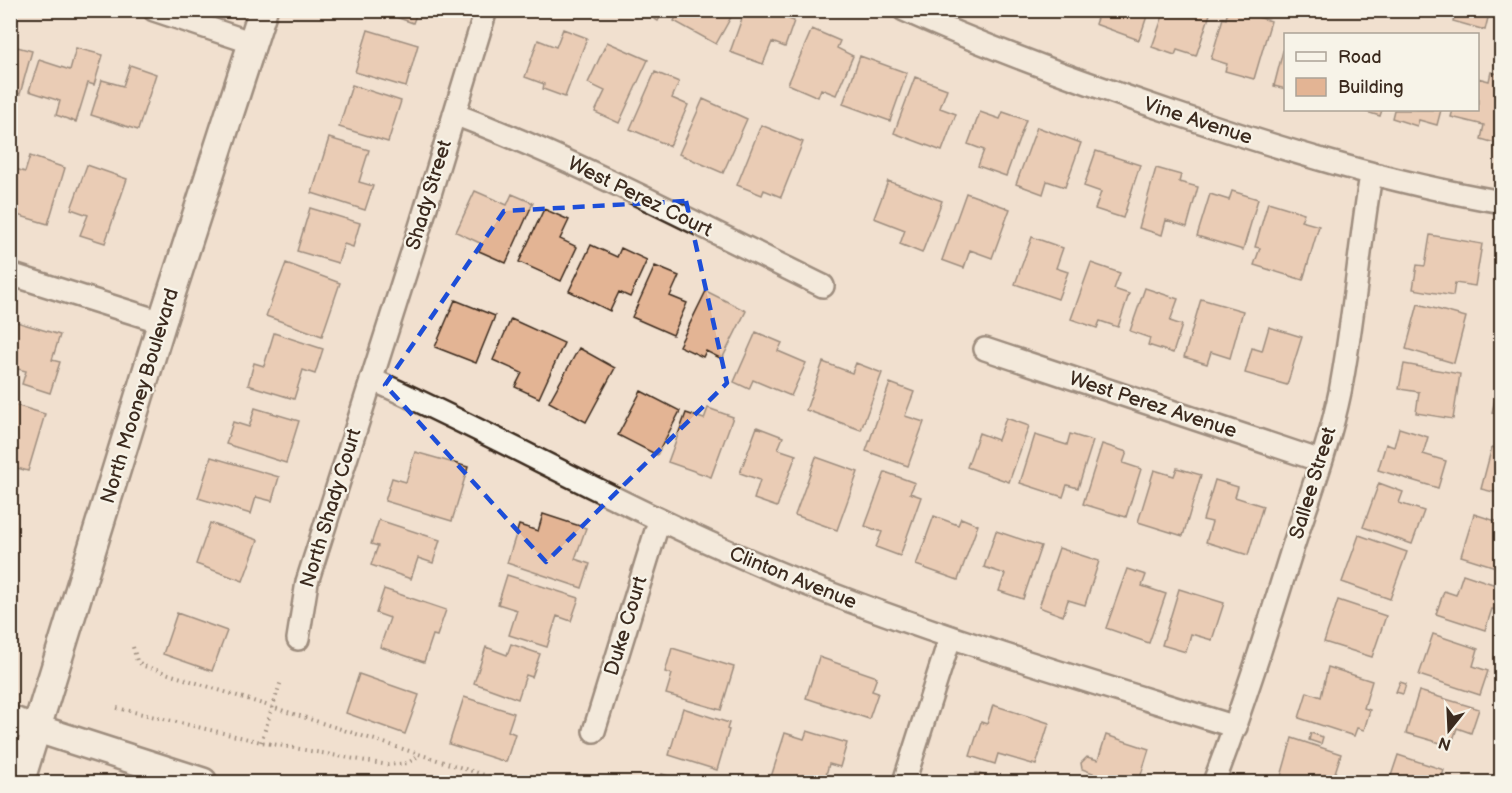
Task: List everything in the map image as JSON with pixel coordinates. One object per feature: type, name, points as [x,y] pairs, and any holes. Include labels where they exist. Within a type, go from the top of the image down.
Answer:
[{"type":"street","points":[[154,10],[253,43]]},
{"type":"street","name":"North Mooney Boulevard","points":[[20,783],[162,322],[263,10]]},
{"type":"street","name":"Shady Street","points":[[370,379],[416,240],[486,10]]},
{"type":"street","name":"Vine Avenue","points":[[904,10],[1080,81],[1232,133],[1371,175],[1502,202]]},
{"type":"street","name":"West Perez Court","points":[[454,114],[516,137],[823,286]]},
{"type":"street","name":"Sallee Street","points":[[1214,783],[1236,727],[1321,461],[1340,393],[1371,175]]},
{"type":"street","points":[[10,274],[162,322]]},
{"type":"street","name":"West Perez Avenue","points":[[985,349],[1321,461]]},
{"type":"street","name":"Clinton Avenue","points":[[370,379],[659,520],[853,603],[950,638],[1236,727]]},
{"type":"street","name":"North Shady Court","points":[[298,639],[307,582],[370,379]]},
{"type":"street","name":"Duke Court","points":[[594,731],[659,520]]},
{"type":"street","points":[[904,783],[950,638]]},
{"type":"street","points":[[10,720],[203,783]]},
{"type":"path","points":[[133,647],[137,660],[144,666],[506,783]]},
{"type":"path","points":[[261,742],[281,681]]},
{"type":"path","points":[[117,708],[261,742],[388,765],[408,763],[420,755]]},
{"type":"highlighted area","points":[[686,201],[727,383],[546,562],[385,385],[504,211]]},
{"type":"building","points":[[376,10],[418,10],[413,23]]},
{"type":"building","points":[[638,10],[664,10],[658,21]]},
{"type":"building","points":[[680,10],[735,10],[716,44],[674,21]]},
{"type":"building","points":[[745,10],[765,10],[794,21],[785,47],[772,42],[763,64],[730,52]]},
{"type":"building","points":[[1066,10],[1084,10],[1082,16]]},
{"type":"building","points":[[1100,10],[1149,10],[1139,40],[1095,24]]},
{"type":"building","points":[[1165,10],[1211,11],[1196,56],[1177,50],[1175,55],[1152,47]]},
{"type":"building","points":[[1228,10],[1271,21],[1254,79],[1225,71],[1227,64],[1211,59],[1223,18],[1226,19]]},
{"type":"building","points":[[1456,10],[1490,10],[1485,30],[1453,21]]},
{"type":"building","points":[[563,29],[587,38],[565,97],[543,89],[544,84],[525,77],[538,40],[556,47]]},
{"type":"building","points":[[812,29],[840,41],[837,48],[853,56],[836,95],[821,89],[818,97],[788,84]]},
{"type":"building","points":[[368,30],[418,45],[406,87],[355,72]]},
{"type":"building","points":[[607,42],[648,60],[619,123],[595,112],[605,91],[588,83]]},
{"type":"building","points":[[10,45],[32,51],[20,94],[10,91]]},
{"type":"building","points":[[1284,47],[1284,88],[1274,86]]},
{"type":"building","points":[[76,48],[103,55],[94,85],[88,83],[76,122],[56,115],[60,101],[29,91],[39,60],[70,70]]},
{"type":"building","points":[[860,56],[907,73],[890,121],[843,104]]},
{"type":"building","points":[[130,65],[156,74],[138,130],[91,115],[102,80],[123,86]]},
{"type":"building","points":[[655,72],[679,82],[672,98],[688,105],[670,146],[630,129]]},
{"type":"building","points":[[1491,72],[1502,75],[1502,145],[1481,139],[1484,125],[1451,117],[1453,111],[1479,111],[1479,78],[1489,81]]},
{"type":"building","points":[[915,77],[947,89],[940,108],[956,114],[942,151],[894,133]]},
{"type":"building","points":[[352,85],[401,101],[388,142],[339,127]]},
{"type":"building","points":[[703,99],[747,119],[723,173],[679,154]]},
{"type":"building","points":[[1363,111],[1382,111],[1380,116]]},
{"type":"building","points":[[1394,111],[1441,111],[1437,125],[1419,120],[1417,126],[1392,118]]},
{"type":"building","points":[[980,112],[1000,119],[1003,112],[1026,120],[1006,176],[978,166],[984,150],[968,144]]},
{"type":"building","points":[[761,125],[803,142],[781,197],[764,190],[762,195],[737,185]]},
{"type":"building","points":[[1037,127],[1081,143],[1065,187],[1047,181],[1043,194],[1016,184]]},
{"type":"building","points":[[329,138],[369,150],[359,182],[373,186],[365,210],[312,193]]},
{"type":"building","points":[[1096,151],[1140,165],[1123,218],[1095,209],[1101,192],[1084,186]]},
{"type":"building","points":[[30,156],[65,168],[48,224],[10,213],[10,167],[25,172]]},
{"type":"building","points":[[87,165],[127,179],[105,243],[80,235],[88,215],[71,209]]},
{"type":"building","points":[[1156,168],[1181,175],[1179,182],[1198,187],[1187,227],[1166,220],[1162,235],[1139,228]]},
{"type":"building","points":[[888,181],[942,201],[922,253],[900,244],[905,230],[874,218]]},
{"type":"building","points":[[475,191],[507,205],[512,194],[533,203],[506,263],[479,251],[482,244],[456,232]]},
{"type":"building","points":[[1232,191],[1258,199],[1243,250],[1197,236],[1210,194],[1229,200]]},
{"type":"building","points":[[966,193],[1010,209],[992,258],[970,250],[964,268],[942,260]]},
{"type":"building","points":[[1268,202],[1304,213],[1301,221],[1319,226],[1303,280],[1254,265],[1260,248],[1255,247]]},
{"type":"building","points":[[310,208],[360,223],[353,247],[344,244],[338,263],[297,251]]},
{"type":"building","points":[[544,209],[569,220],[560,239],[577,247],[561,281],[519,262]]},
{"type":"building","points":[[1430,235],[1482,244],[1475,286],[1455,283],[1453,296],[1413,289],[1417,265],[1425,266]]},
{"type":"building","points":[[1032,237],[1063,248],[1056,268],[1068,272],[1058,299],[1015,284]]},
{"type":"building","points":[[591,245],[617,257],[621,248],[647,260],[630,297],[619,292],[610,311],[569,291]]},
{"type":"building","points":[[286,263],[340,283],[322,336],[266,316]]},
{"type":"building","points":[[1091,263],[1120,273],[1114,289],[1129,294],[1118,327],[1100,321],[1097,328],[1071,319]]},
{"type":"building","points":[[655,266],[679,276],[670,296],[687,303],[673,335],[632,317]]},
{"type":"building","points":[[1145,288],[1178,299],[1170,321],[1182,325],[1173,353],[1148,345],[1150,338],[1130,331]]},
{"type":"building","points":[[706,291],[746,311],[722,359],[706,351],[703,357],[679,346]]},
{"type":"building","points":[[1201,299],[1243,311],[1230,358],[1211,352],[1207,364],[1184,357]]},
{"type":"building","points":[[455,300],[495,316],[476,363],[435,347]]},
{"type":"building","points":[[1418,304],[1466,317],[1454,363],[1406,349]]},
{"type":"building","points":[[511,319],[564,343],[539,398],[515,387],[522,373],[493,360]]},
{"type":"building","points":[[10,320],[60,335],[52,360],[60,362],[50,393],[22,384],[26,371],[10,367]]},
{"type":"building","points":[[1269,327],[1302,337],[1287,385],[1245,373],[1252,348],[1262,351]]},
{"type":"building","points":[[756,332],[782,343],[778,351],[806,363],[791,396],[753,380],[749,389],[734,382]]},
{"type":"building","points":[[274,333],[323,349],[315,374],[303,370],[294,399],[248,385],[254,363],[264,366]]},
{"type":"building","points":[[579,348],[615,368],[586,422],[549,402]]},
{"type":"building","points":[[823,362],[852,373],[856,363],[882,373],[861,430],[806,410]]},
{"type":"building","points":[[1404,364],[1460,374],[1453,419],[1416,413],[1419,392],[1399,389]]},
{"type":"building","points":[[890,383],[914,392],[905,416],[924,422],[908,466],[866,451]]},
{"type":"building","points":[[1498,385],[1502,386],[1502,415],[1492,413]]},
{"type":"building","points":[[641,391],[680,411],[657,455],[618,435]]},
{"type":"building","points":[[15,405],[45,414],[28,471],[10,466],[10,420]]},
{"type":"building","points":[[255,408],[299,421],[286,463],[226,444],[233,422],[249,427]]},
{"type":"building","points":[[708,408],[733,417],[711,477],[668,462],[686,413],[704,419]]},
{"type":"building","points":[[1006,418],[1029,426],[1009,482],[967,467],[979,433],[998,440]]},
{"type":"building","points":[[757,427],[783,437],[778,449],[796,455],[777,507],[754,499],[760,480],[740,473]]},
{"type":"building","points":[[1399,428],[1428,437],[1423,454],[1446,461],[1438,488],[1378,470],[1386,444],[1394,447]]},
{"type":"building","points":[[1070,434],[1093,441],[1078,488],[1067,485],[1063,497],[1020,483],[1035,435],[1067,445]]},
{"type":"building","points":[[1102,444],[1127,452],[1123,463],[1141,469],[1126,517],[1083,504]]},
{"type":"building","points":[[1492,447],[1502,450],[1502,494],[1481,489]]},
{"type":"building","points":[[415,452],[468,467],[452,521],[385,501],[392,478],[406,482]]},
{"type":"building","points":[[211,457],[279,477],[272,501],[256,497],[251,514],[198,498]]},
{"type":"building","points":[[816,457],[858,472],[837,530],[795,515]]},
{"type":"building","points":[[1177,468],[1201,475],[1183,536],[1138,522],[1154,470],[1174,476]]},
{"type":"building","points":[[885,472],[915,483],[910,493],[921,497],[900,556],[876,547],[882,532],[865,526]]},
{"type":"building","points":[[1215,480],[1238,487],[1235,497],[1263,506],[1248,555],[1206,542],[1212,522],[1203,520]]},
{"type":"building","points":[[1379,483],[1403,492],[1399,503],[1424,511],[1412,544],[1363,527]]},
{"type":"building","points":[[543,514],[586,528],[575,559],[590,564],[582,588],[507,563],[519,525],[538,531]]},
{"type":"building","points":[[1474,514],[1502,523],[1502,569],[1461,556]]},
{"type":"building","points":[[934,516],[958,525],[961,518],[978,525],[958,580],[916,565]]},
{"type":"building","points":[[379,520],[440,540],[433,563],[418,558],[411,579],[371,565],[378,546],[371,544]]},
{"type":"building","points":[[210,523],[258,540],[243,581],[196,564]]},
{"type":"building","points":[[996,531],[1041,546],[1023,599],[999,591],[1005,574],[984,567]]},
{"type":"building","points":[[1359,535],[1407,552],[1390,599],[1342,582]]},
{"type":"building","points":[[1059,548],[1099,561],[1085,605],[1068,600],[1063,616],[1039,607]]},
{"type":"building","points":[[1127,569],[1146,575],[1142,586],[1166,594],[1149,643],[1106,628]]},
{"type":"building","points":[[1463,574],[1502,587],[1502,612],[1492,609],[1485,630],[1436,614],[1444,591],[1456,595]]},
{"type":"building","points":[[507,575],[579,598],[571,621],[557,616],[547,647],[509,635],[517,610],[498,604]]},
{"type":"building","points":[[384,589],[446,610],[437,636],[433,635],[424,662],[380,647],[390,618],[376,613]]},
{"type":"building","points":[[1179,589],[1224,603],[1212,640],[1191,634],[1186,652],[1162,645]]},
{"type":"building","points":[[1338,600],[1386,616],[1372,657],[1324,642]]},
{"type":"building","points":[[177,613],[227,631],[212,671],[163,654]]},
{"type":"building","points":[[1433,634],[1478,649],[1473,666],[1488,671],[1480,695],[1419,675]]},
{"type":"building","points":[[511,644],[540,654],[532,677],[526,675],[518,699],[474,683],[486,647],[507,655]]},
{"type":"building","points":[[672,648],[734,667],[721,710],[666,694],[672,674],[665,672]]},
{"type":"building","points":[[819,657],[877,677],[872,691],[878,693],[869,719],[806,698]]},
{"type":"building","points":[[1328,667],[1372,681],[1364,708],[1370,710],[1364,730],[1357,728],[1354,736],[1299,718],[1307,692],[1321,697]]},
{"type":"building","points":[[359,674],[419,695],[405,734],[346,713]]},
{"type":"building","points":[[1400,682],[1406,684],[1403,694],[1396,692]]},
{"type":"building","points":[[1419,691],[1479,709],[1471,733],[1457,728],[1451,746],[1406,733]]},
{"type":"building","points":[[464,697],[514,713],[508,731],[515,734],[506,762],[449,744]]},
{"type":"building","points":[[993,705],[1049,723],[1036,765],[998,754],[995,764],[970,756],[981,722],[987,724]]},
{"type":"building","points":[[683,708],[729,723],[717,770],[669,755]]},
{"type":"building","points":[[807,731],[847,743],[840,767],[829,764],[824,782],[790,782],[771,777],[785,733],[804,739]]},
{"type":"building","points":[[1311,733],[1323,737],[1321,744],[1309,740]]},
{"type":"building","points":[[1106,735],[1149,749],[1140,778],[1152,782],[1091,782],[1093,773],[1082,769],[1081,763],[1087,757],[1098,760]]},
{"type":"building","points":[[1292,738],[1341,754],[1332,782],[1280,780]]},
{"type":"building","points":[[1398,755],[1444,770],[1442,777],[1453,782],[1389,782]]},
{"type":"building","points":[[976,773],[1000,780],[999,782],[973,782]]},
{"type":"building","points":[[662,774],[687,782],[659,782]]}]
